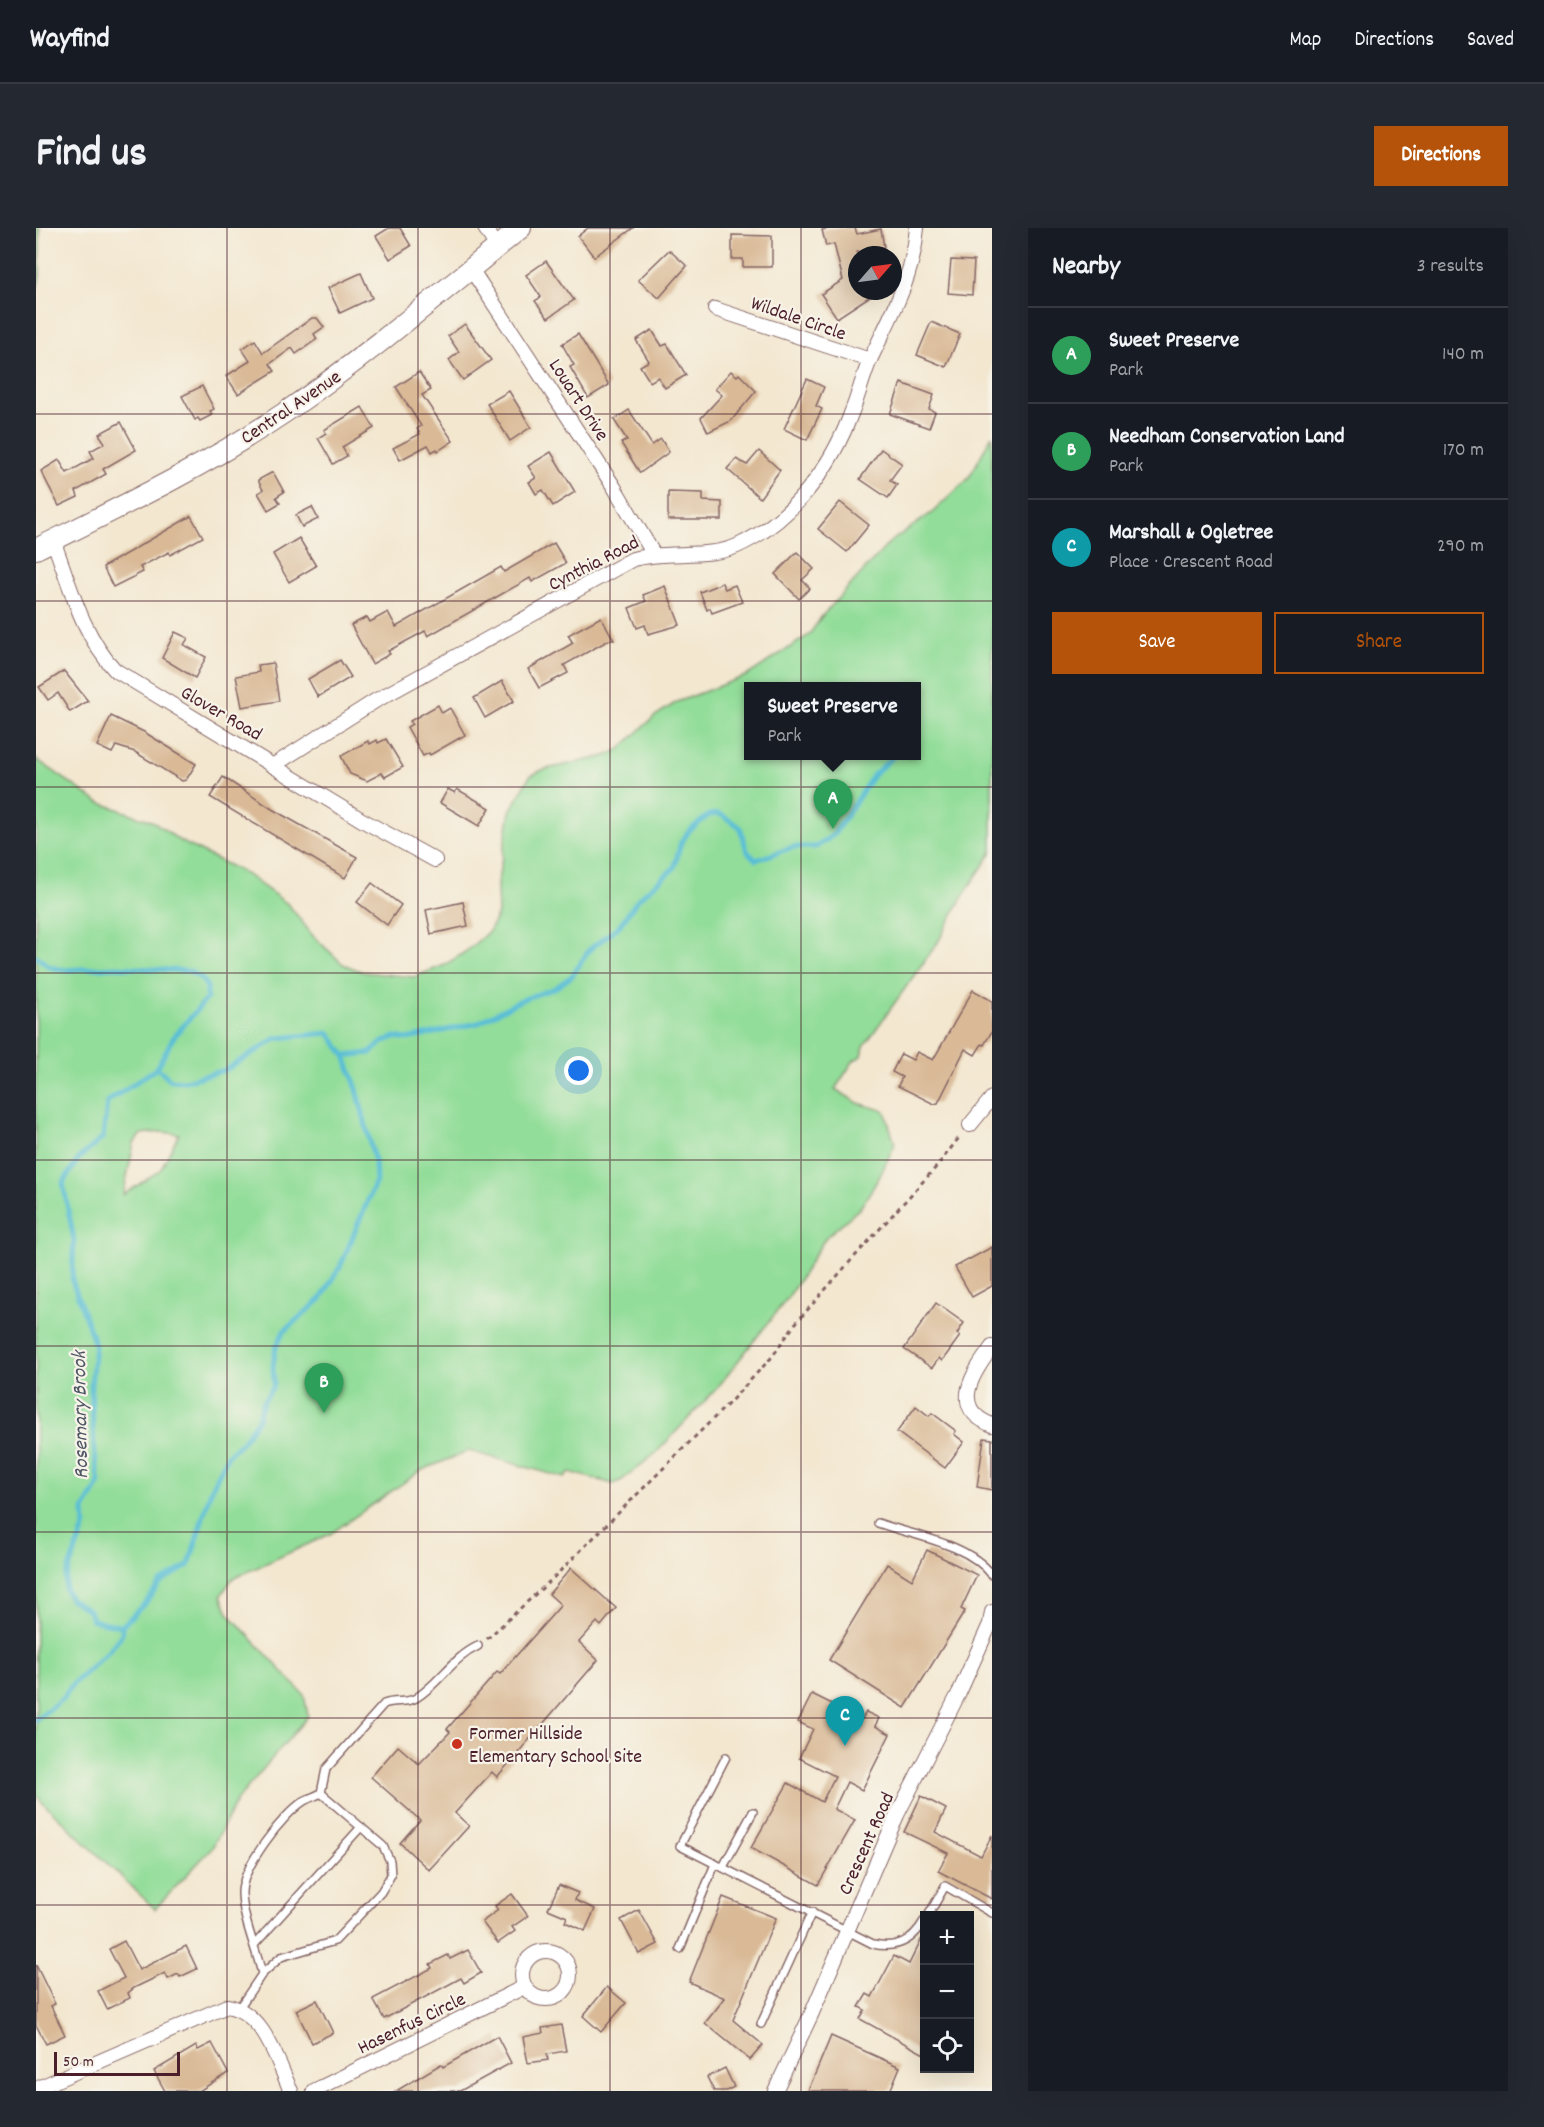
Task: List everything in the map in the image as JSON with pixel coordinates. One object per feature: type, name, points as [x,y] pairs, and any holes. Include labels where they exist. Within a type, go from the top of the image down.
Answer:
[{"type":"main road","name":"Central Avenue","points":[[44,544],[221,452],[273,420],[359,358],[521,228]]},
{"type":"street","points":[[485,228],[497,248]]},
{"type":"street","name":"Cynthia Road","points":[[274,765],[375,701],[633,559],[653,553],[714,551],[735,547],[764,531],[816,481],[852,412],[870,360],[906,288],[917,228]]},
{"type":"street","name":"Louart Drive","points":[[471,269],[614,487],[653,553]]},
{"type":"street","name":"Wildale Circle","points":[[715,309],[870,360]]},
{"type":"street","name":"Glover Road","points":[[44,544],[101,655],[115,670],[362,820],[435,860]]},
{"type":"street","points":[[970,1125],[992,1098]]},
{"type":"street","points":[[992,1347],[968,1384],[968,1401],[975,1414],[992,1425]]},
{"type":"street","name":"Crescent Road","points":[[775,2091],[897,1815],[959,1693],[990,1624],[992,1612]]},
{"type":"street","name":"Hasenfus Circle","points":[[314,2091],[524,1988]]},
{"type":"street","points":[[36,2089],[215,2009],[227,2006],[239,2008],[264,2032],[291,2091]]},
{"type":"lane","points":[[878,1523],[948,1546],[975,1560],[992,1575]]},
{"type":"lane","points":[[321,1793],[326,1769],[384,1704],[409,1701],[418,1697],[462,1655],[477,1646]]},
{"type":"lane","points":[[726,1757],[680,1846],[873,1944],[888,1947],[916,1935],[920,1928]]},
{"type":"lane","points":[[239,2008],[262,1974],[281,1957],[335,1941],[381,1892],[391,1875],[390,1861],[383,1846],[321,1793]]},
{"type":"lane","points":[[262,1974],[241,1892],[254,1854],[303,1801],[321,1793]]},
{"type":"lane","points":[[723,1868],[753,1812]]},
{"type":"lane","points":[[255,1944],[361,1827]]},
{"type":"lane","points":[[680,1949],[715,1864]]},
{"type":"lane","points":[[931,1911],[945,1886],[992,1913]]},
{"type":"lane","points":[[761,2024],[812,1912]]},
{"type":"path","points":[[477,1646],[552,1579],[729,1403],[772,1357],[795,1324],[846,1266],[938,1166],[970,1125]]},
{"type":"green space","points":[[36,228],[40,228],[40,277],[36,291]]},
{"type":"green space","points":[[992,435],[992,852],[960,901],[938,942],[864,1046],[862,1056],[854,1060],[835,1089],[858,1103],[885,1111],[895,1144],[879,1178],[860,1208],[826,1237],[789,1296],[718,1387],[656,1453],[622,1480],[613,1484],[570,1472],[565,1478],[469,1451],[422,1470],[330,1534],[232,1579],[221,1595],[228,1613],[304,1695],[308,1716],[237,1800],[212,1848],[155,1909],[36,1796],[36,759],[98,802],[154,822],[180,841],[244,873],[289,905],[313,936],[343,964],[363,972],[414,977],[445,965],[468,950],[490,930],[498,913],[497,886],[510,811],[530,776],[542,770],[606,756],[620,749],[655,716],[677,702],[748,675],[809,635],[822,616],[890,542],[933,512],[969,478]],"holes":[[[161,1132],[179,1134],[160,1170],[123,1195],[134,1143],[141,1134]]]},
{"type":"building","points":[[389,228],[400,228],[411,246],[390,259],[376,236]]},
{"type":"building","points":[[588,228],[633,228],[594,257],[578,236]]},
{"type":"building","points":[[855,228],[857,234],[881,229],[884,246],[848,246],[848,300],[864,300],[837,318],[821,294],[843,280],[834,244],[826,246],[822,230]]},
{"type":"building","points":[[732,235],[772,236],[772,267],[743,267],[743,259],[732,259]]},
{"type":"building","points":[[669,250],[687,266],[659,298],[638,280]]},
{"type":"building","points":[[951,260],[974,261],[972,295],[948,293]]},
{"type":"building","points":[[546,261],[574,300],[548,318],[535,301],[541,297],[526,275]]},
{"type":"building","points":[[361,273],[372,298],[340,313],[328,288]]},
{"type":"building","points":[[312,318],[317,318],[324,327],[314,334],[317,339],[296,354],[292,348],[270,364],[275,371],[238,394],[226,376],[250,361],[242,349],[255,340],[263,353]]},
{"type":"building","points":[[931,322],[960,334],[946,367],[917,355]]},
{"type":"building","points":[[465,324],[491,360],[463,380],[449,360],[459,352],[448,336]]},
{"type":"building","points":[[652,330],[662,346],[667,344],[686,375],[665,388],[658,377],[650,382],[640,366],[649,361],[636,340]]},
{"type":"building","points":[[578,334],[609,385],[588,398],[570,367],[574,365],[562,344]]},
{"type":"building","points":[[731,371],[737,376],[739,374],[756,391],[731,421],[708,432],[701,418],[722,395],[715,389]]},
{"type":"building","points":[[419,372],[431,390],[422,395],[453,441],[438,451],[437,449],[432,452],[428,445],[400,460],[393,448],[420,434],[417,429],[421,426],[396,387]]},
{"type":"building","points":[[807,379],[824,387],[816,406],[822,409],[807,440],[784,429]]},
{"type":"building","points":[[901,383],[934,395],[929,409],[935,412],[929,428],[890,414]]},
{"type":"building","points":[[202,386],[214,409],[210,411],[212,415],[200,421],[198,418],[195,420],[182,396]]},
{"type":"building","points":[[509,391],[531,427],[510,441],[487,404]]},
{"type":"building","points":[[362,407],[374,428],[342,447],[347,456],[333,464],[318,438],[326,433],[324,430]]},
{"type":"building","points":[[629,410],[652,445],[661,439],[669,452],[640,473],[621,443],[627,440],[614,420]]},
{"type":"building","points":[[121,422],[136,450],[103,469],[106,474],[76,491],[78,497],[59,506],[41,471],[59,460],[67,473],[94,458],[90,451],[105,443],[99,434]]},
{"type":"building","points":[[881,449],[902,464],[890,480],[897,485],[888,498],[860,479]]},
{"type":"building","points":[[759,451],[780,470],[760,498],[727,469],[736,459],[747,465]]},
{"type":"building","points":[[551,452],[575,492],[553,506],[543,490],[536,494],[529,482],[536,478],[528,466]]},
{"type":"building","points":[[273,472],[284,492],[276,497],[280,503],[268,510],[258,493],[263,490],[258,480]]},
{"type":"building","points":[[668,492],[703,493],[703,501],[722,502],[722,520],[668,520]]},
{"type":"building","points":[[840,502],[869,525],[847,552],[818,529]]},
{"type":"building","points":[[312,507],[318,519],[302,527],[296,515]]},
{"type":"building","points":[[191,516],[203,537],[170,555],[169,552],[140,567],[143,572],[113,587],[103,567]]},
{"type":"building","points":[[299,538],[316,566],[289,582],[273,554]]},
{"type":"building","points":[[554,543],[566,563],[532,582],[530,578],[428,636],[425,631],[388,651],[390,654],[372,664],[351,625],[367,617],[370,622],[388,612],[396,627],[501,567],[504,572]]},
{"type":"building","points":[[797,552],[814,569],[802,580],[810,588],[799,599],[775,574]]},
{"type":"building","points":[[722,583],[725,589],[735,585],[742,602],[712,613],[710,608],[707,610],[700,592]]},
{"type":"building","points":[[665,586],[680,625],[648,634],[645,625],[637,628],[629,608],[646,601],[643,595]]},
{"type":"building","points":[[601,617],[614,640],[609,640],[564,665],[568,673],[539,688],[528,669],[573,643],[568,635]]},
{"type":"building","points":[[175,632],[188,638],[184,645],[206,657],[195,678],[162,658]]},
{"type":"building","points":[[340,660],[351,677],[318,697],[308,679]]},
{"type":"building","points":[[273,663],[279,701],[242,707],[236,676],[259,672],[258,665]]},
{"type":"building","points":[[64,671],[88,701],[70,712],[58,693],[48,700],[39,687]]},
{"type":"building","points":[[502,681],[514,701],[485,718],[474,698]]},
{"type":"building","points":[[438,705],[442,713],[450,708],[465,735],[430,755],[429,753],[423,756],[407,727],[412,724],[410,721]]},
{"type":"building","points":[[111,716],[144,732],[196,764],[186,780],[182,781],[135,752],[116,746],[112,753],[97,746]]},
{"type":"building","points":[[386,739],[403,767],[385,777],[382,773],[367,781],[350,774],[341,756],[368,741],[370,744]]},
{"type":"building","points":[[223,777],[272,809],[357,857],[345,878],[210,797]]},
{"type":"building","points":[[448,789],[455,793],[457,789],[490,808],[479,826],[440,803]]},
{"type":"building","points":[[372,883],[401,905],[387,925],[357,902]]},
{"type":"building","points":[[463,902],[468,926],[431,934],[426,910]]},
{"type":"building","points":[[973,990],[992,1001],[992,1031],[984,1045],[982,1044],[975,1055],[965,1049],[938,1103],[934,1104],[898,1086],[902,1077],[892,1072],[901,1054],[913,1060],[917,1052],[933,1060]]},
{"type":"building","points":[[992,1247],[992,1286],[972,1297],[955,1267]]},
{"type":"building","points":[[936,1303],[964,1323],[957,1334],[960,1336],[942,1361],[939,1358],[932,1368],[904,1349]]},
{"type":"building","points":[[916,1406],[929,1416],[932,1413],[956,1431],[954,1434],[964,1442],[945,1468],[897,1432]]},
{"type":"building","points":[[984,1438],[992,1439],[992,1490],[977,1487]]},
{"type":"building","points":[[927,1550],[977,1575],[961,1609],[965,1611],[905,1708],[829,1660],[887,1564],[912,1580]]},
{"type":"building","points":[[571,1568],[616,1608],[601,1626],[597,1622],[579,1642],[598,1660],[497,1777],[492,1772],[455,1813],[469,1826],[429,1870],[400,1843],[420,1820],[371,1777],[398,1746],[419,1764],[450,1732],[447,1729],[561,1605],[549,1594]]},
{"type":"building","points":[[812,1694],[862,1719],[866,1712],[879,1718],[875,1726],[890,1734],[862,1790],[847,1782],[834,1809],[855,1820],[818,1885],[751,1848],[788,1783],[822,1802],[835,1776],[799,1758],[813,1729],[798,1722]]},
{"type":"building","points":[[921,1796],[946,1809],[935,1832],[981,1856],[992,1835],[992,1899],[938,1871],[948,1853],[904,1832]]},
{"type":"building","points":[[559,1885],[578,1893],[575,1900],[595,1909],[585,1931],[565,1922],[567,1917],[548,1909]]},
{"type":"building","points":[[512,1894],[528,1916],[512,1927],[515,1931],[498,1943],[482,1922],[498,1910],[495,1906]]},
{"type":"building","points":[[723,1897],[776,1918],[733,2020],[763,2045],[750,2060],[705,2023],[725,1998],[689,1982]]},
{"type":"building","points":[[639,1910],[658,1944],[639,1954],[621,1920]]},
{"type":"building","points":[[124,1941],[139,1970],[186,1946],[197,1969],[180,1977],[178,1974],[168,1979],[165,1973],[134,1988],[128,1993],[130,1998],[107,2009],[98,1991],[124,1978],[109,1949]]},
{"type":"building","points":[[920,1942],[920,2052],[860,2019],[865,2010],[859,2007],[867,1994],[872,1997],[894,1956],[909,1964]]},
{"type":"building","points":[[468,1950],[481,1973],[464,1983],[461,1978],[384,2019],[373,1999],[432,1968],[430,1964],[448,1955],[450,1959]]},
{"type":"building","points":[[36,1965],[55,2004],[51,2006],[65,2035],[46,2044],[36,2025]]},
{"type":"building","points":[[607,1987],[626,2003],[601,2032],[583,2016]]},
{"type":"building","points":[[317,2000],[333,2033],[312,2043],[296,2010]]},
{"type":"building","points":[[561,2025],[566,2051],[547,2054],[548,2060],[528,2063],[523,2037],[543,2033],[542,2028]]},
{"type":"building","points":[[497,2036],[511,2063],[460,2091],[396,2091],[441,2064],[443,2067]]},
{"type":"building","points":[[831,2036],[900,2067],[890,2091],[808,2091]]},
{"type":"building","points":[[212,2043],[228,2073],[199,2091],[165,2091],[154,2071],[196,2046],[198,2050]]},
{"type":"building","points":[[725,2068],[734,2087],[726,2091],[714,2091],[707,2077]]},
{"type":"waterway","points":[[345,1056],[370,1053],[383,1042],[395,1037],[407,1039],[478,1023],[521,1000],[555,988],[572,976],[589,950],[619,926],[639,898],[674,868],[681,842],[690,830],[709,815],[720,814],[740,827],[747,851],[756,860],[793,847],[816,847],[834,834],[874,774],[890,760]]},
{"type":"waterway","name":"Rosemary Brook","points":[[36,956],[50,967],[64,970],[116,967],[189,971],[201,978],[207,987],[207,998],[173,1038],[157,1068],[107,1102],[103,1138],[79,1158],[63,1183],[74,1240],[72,1280],[95,1345],[91,1385],[94,1447],[99,1484],[84,1510],[85,1525],[66,1577],[65,1588],[70,1599],[89,1610],[92,1620],[122,1626],[122,1634],[108,1652],[72,1685],[63,1698],[36,1719]]},
{"type":"waterway","points":[[122,1626],[147,1601],[161,1582],[189,1565],[211,1490],[228,1455],[242,1442],[258,1419],[263,1402],[274,1385],[273,1366],[276,1347],[284,1331],[321,1299],[340,1267],[376,1181],[375,1163],[357,1089],[345,1056],[329,1033],[277,1038],[225,1070],[185,1081],[171,1080],[157,1068]]},
{"type":"place","name":"Sweet Preserve","points":[[833,829]]},
{"type":"place","name":"Needham Conservation Land","points":[[324,1413]]},
{"type":"place","name":"Former Hillside Elementary School Site","points":[[457,1744]]},
{"type":"place","name":"Marshall & Ogletree","points":[[845,1746]]}]
